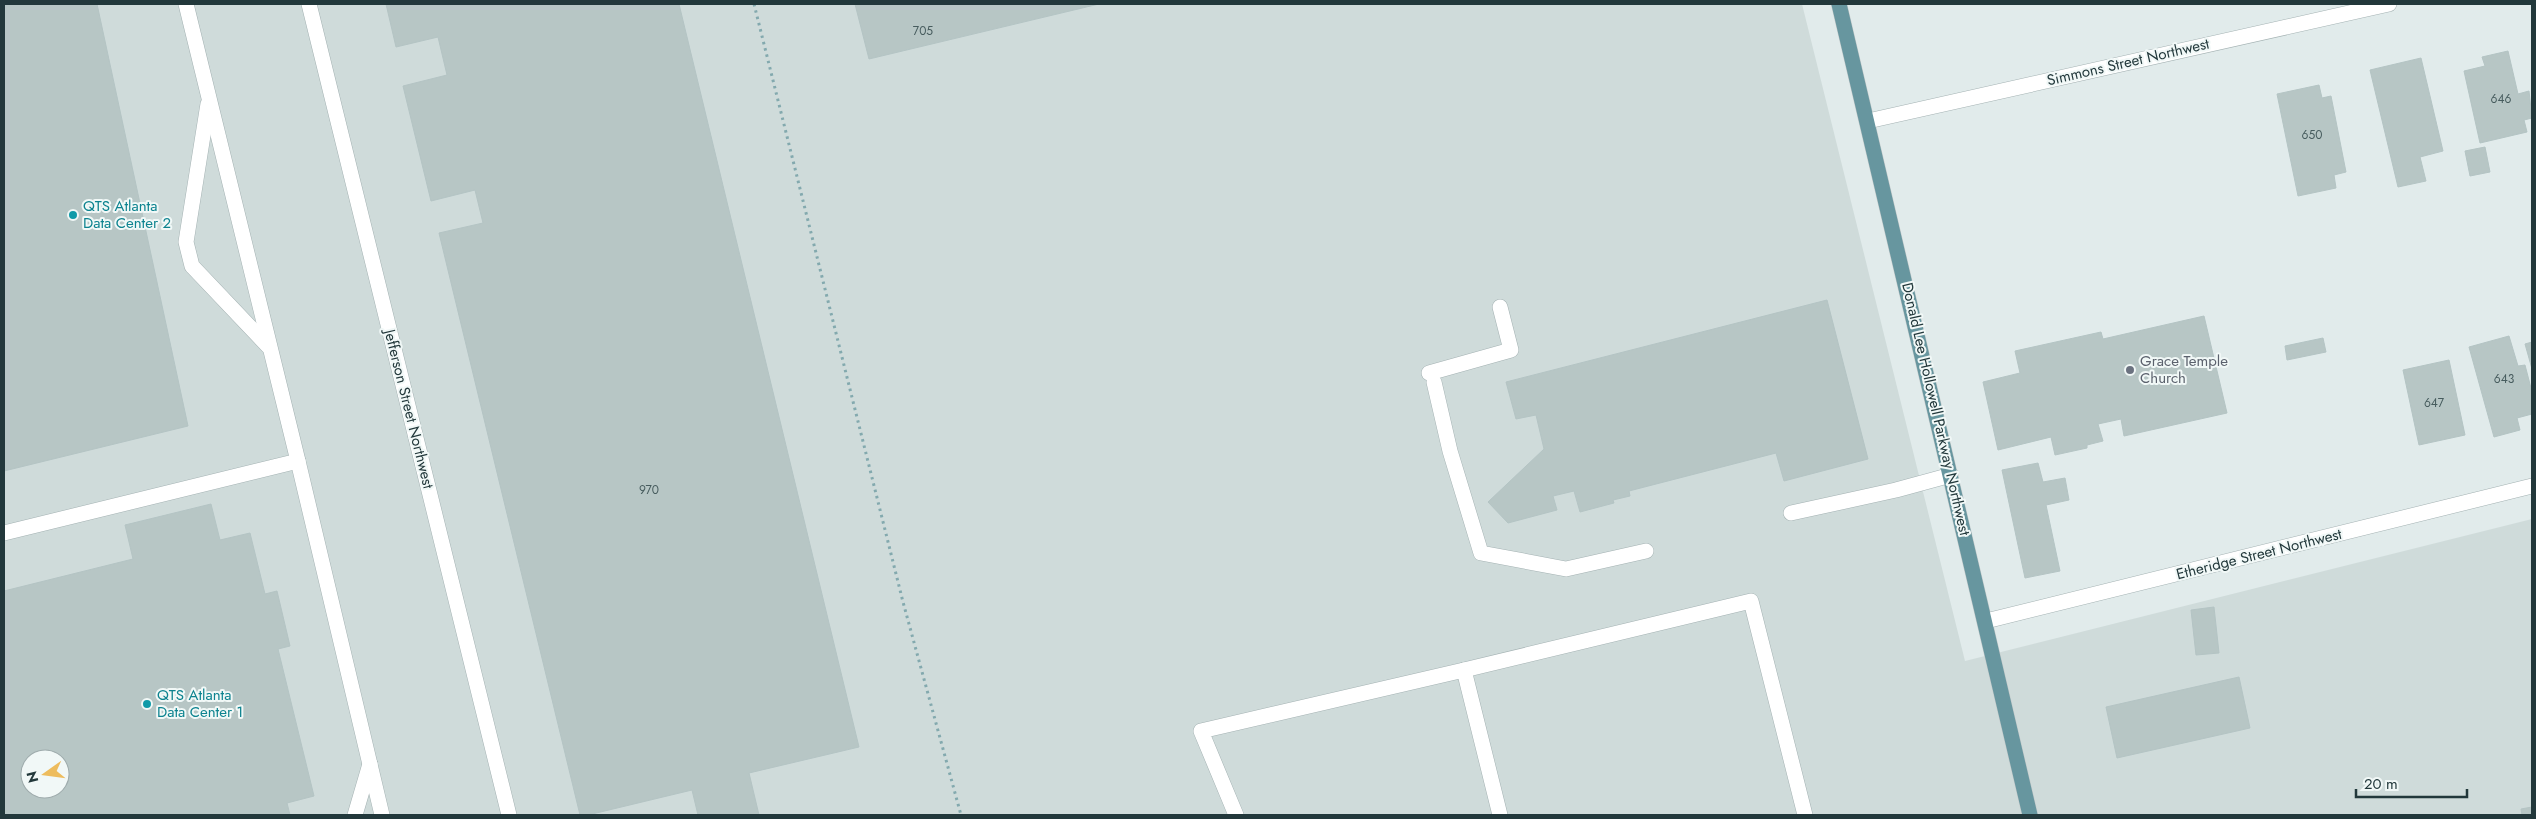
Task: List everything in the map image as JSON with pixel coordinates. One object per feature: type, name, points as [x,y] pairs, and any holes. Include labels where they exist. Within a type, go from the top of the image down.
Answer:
[{"type":"main road","name":"Donald Lee Hollowell Parkway Northwest","points":[[1840,4],[2030,815]]},
{"type":"street","points":[[186,4],[382,815]]},
{"type":"street","name":"Jefferson Street Northwest","points":[[309,4],[510,815]]},
{"type":"street","name":"Simmons Street Northwest","points":[[1868,120],[2389,4]]},
{"type":"street","points":[[209,96],[186,242],[192,266],[269,347]]},
{"type":"street","points":[[1500,307],[1511,350],[1431,378],[1450,451],[1481,553],[1566,569],[1646,551]]},
{"type":"street","points":[[4,533],[298,462]]},
{"type":"street","points":[[1791,513],[1896,490],[1951,475]]},
{"type":"street","name":"Etheridge Street Northwest","points":[[1986,621],[2532,486]]},
{"type":"street","points":[[1236,815],[1201,731],[1751,601],[1805,815]]},
{"type":"street","points":[[1464,670],[1500,815]]},
{"type":"street","points":[[355,815],[370,763]]},
{"type":"path","points":[[754,4],[903,602],[961,815]]},
{"type":"shaded area","points":[[4,4],[1802,4],[1965,661],[2532,519],[2532,815],[4,815]]},
{"type":"building","name":"QTS Atlanta Data Center 2","points":[[4,4],[97,4],[188,426],[4,471]]},
{"type":"building","points":[[386,4],[679,4],[859,747],[749,773],[759,815],[698,815],[692,790],[588,815],[580,815],[439,233],[483,223],[475,190],[431,201],[403,86],[447,75],[438,37],[396,47]]},
{"type":"building","points":[[855,4],[1099,4],[869,59]]},
{"type":"building","points":[[2508,51],[2518,94],[2529,91],[2532,118],[2524,120],[2527,132],[2480,143],[2464,71],[2485,66],[2482,57]]},
{"type":"building","points":[[2421,58],[2443,151],[2420,157],[2426,181],[2398,187],[2370,70]]},
{"type":"building","points":[[2319,85],[2322,98],[2331,96],[2346,172],[2334,175],[2336,188],[2298,196],[2277,94]]},
{"type":"building","points":[[2485,147],[2490,172],[2470,176],[2465,151]]},
{"type":"building","points":[[1827,300],[1868,459],[1784,481],[1776,453],[1629,491],[1630,496],[1613,500],[1614,503],[1580,512],[1574,491],[1553,496],[1557,510],[1508,523],[1488,502],[1544,449],[1536,415],[1516,419],[1506,382]]},
{"type":"building","points":[[2204,316],[2227,413],[2124,436],[2121,419],[2098,424],[2103,441],[2087,445],[2087,448],[2055,455],[2051,437],[1998,450],[1983,382],[2020,373],[2015,351],[2101,332],[2103,339]]},
{"type":"building","points":[[2509,336],[2518,366],[2525,365],[2532,392],[2532,414],[2517,418],[2520,430],[2494,437],[2469,347]]},
{"type":"building","points":[[2323,338],[2326,352],[2287,360],[2285,346]]},
{"type":"building","points":[[2532,342],[2532,369],[2525,344]]},
{"type":"building","points":[[2449,360],[2465,435],[2419,445],[2403,370]]},
{"type":"building","points":[[2038,463],[2043,482],[2065,478],[2069,500],[2046,505],[2060,571],[2025,578],[2002,470]]},
{"type":"building","name":"QTS Atlanta Data Center 1","points":[[211,504],[220,540],[250,533],[265,594],[277,591],[290,646],[278,649],[314,796],[287,803],[290,815],[4,815],[4,591],[133,559],[125,525]]},
{"type":"building","points":[[2214,607],[2219,653],[2196,655],[2191,610]]},
{"type":"building","points":[[2239,677],[2250,728],[2117,758],[2106,707]]},
{"type":"building","points":[[2532,807],[2532,815],[2522,815],[2521,809]]},
{"type":"place","name":"QTS Atlanta Data Center 2","points":[[73,215]]},
{"type":"place","name":"Grace Temple Church","points":[[2130,370]]},
{"type":"place","name":"QTS Atlanta Data Center 1","points":[[147,704]]}]
